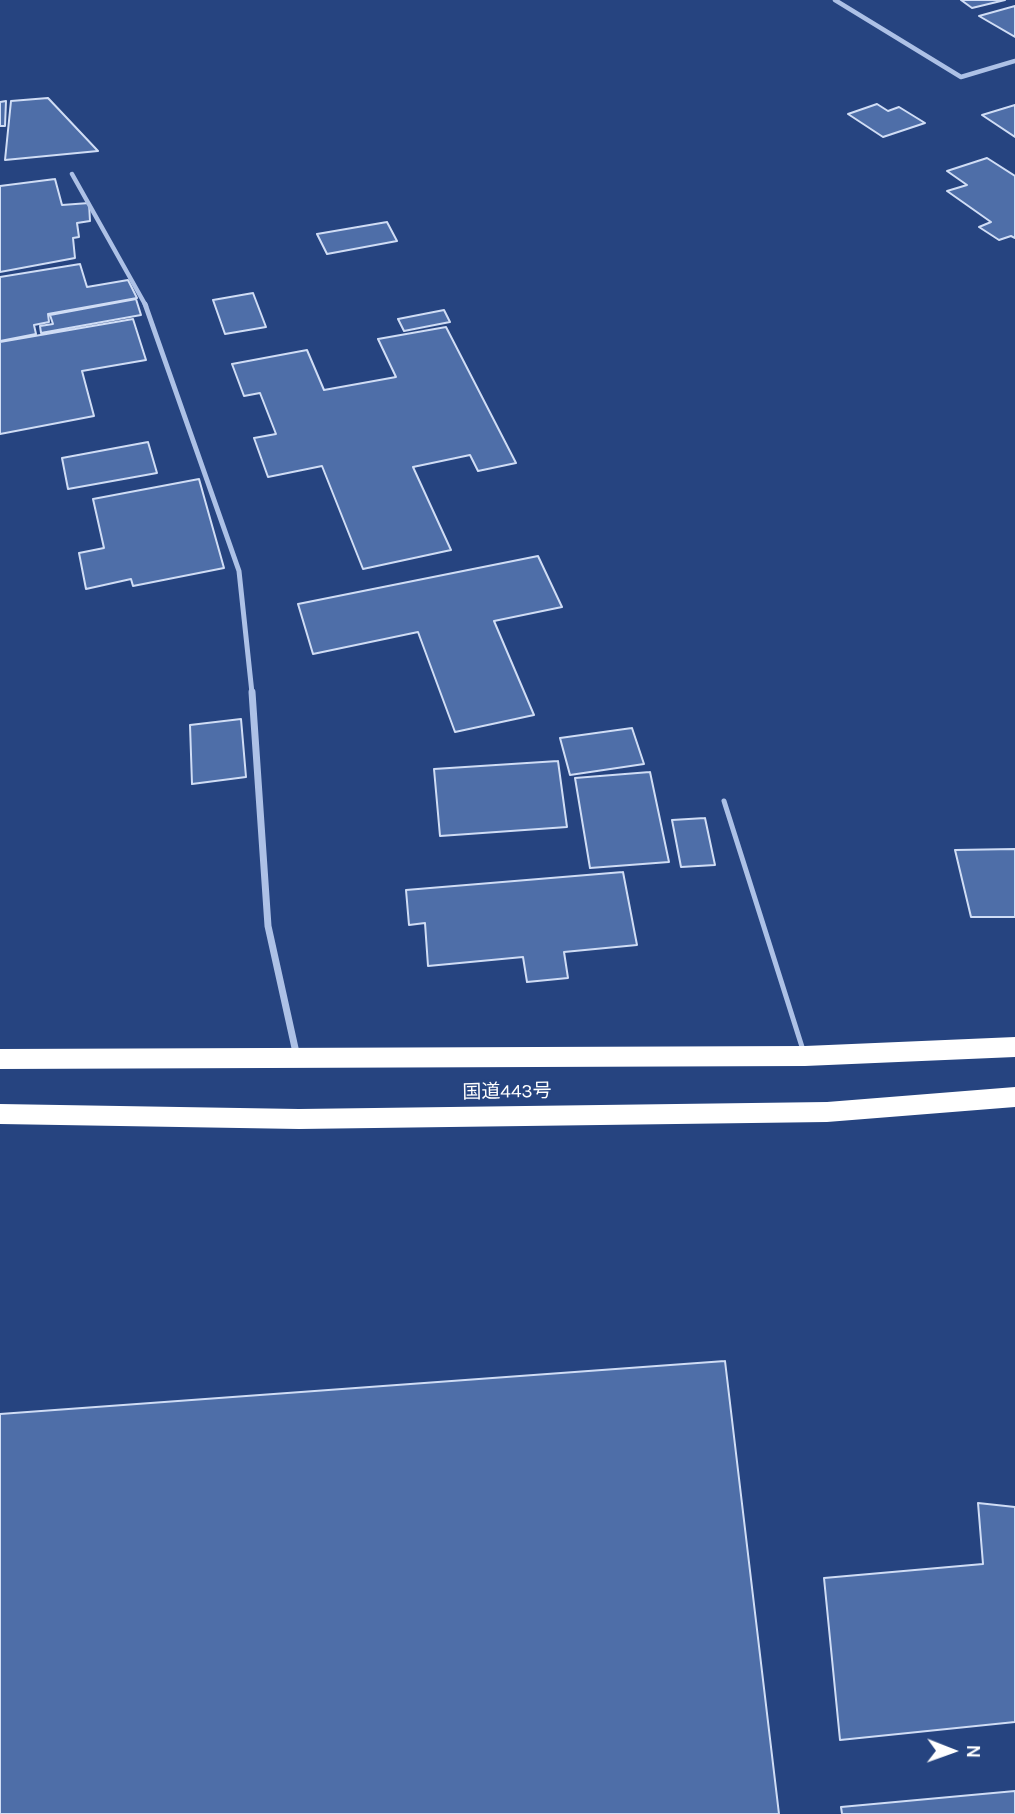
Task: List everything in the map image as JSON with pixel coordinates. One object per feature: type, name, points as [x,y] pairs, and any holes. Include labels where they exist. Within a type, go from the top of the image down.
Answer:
[{"type":"highway","name":"国道443号","points":[[0,1059],[805,1056],[1015,1047]]},
{"type":"highway","name":"国道443号","points":[[0,1114],[299,1119],[827,1112],[1015,1097]]},
{"type":"street","points":[[835,0],[961,77],[1015,61]]},
{"type":"street","points":[[72,174],[118,251],[153,319],[239,571],[251,676],[268,926],[298,1057]]},
{"type":"lane","points":[[724,801],[805,1056]]},
{"type":"building","points":[[961,0],[1005,0],[972,8]]},
{"type":"building","points":[[1015,6],[1015,37],[979,16]]},
{"type":"building","points":[[48,98],[98,151],[5,160],[11,101]]},
{"type":"building","points":[[6,101],[5,126],[0,126],[0,102]]},
{"type":"building","points":[[877,104],[888,111],[899,107],[925,123],[883,137],[848,114]]},
{"type":"building","points":[[1015,105],[1015,137],[982,115]]},
{"type":"building","points":[[987,158],[1015,176],[1015,238],[1011,236],[999,240],[979,227],[991,222],[947,191],[967,185],[947,171]]},
{"type":"building","points":[[55,179],[62,205],[89,203],[90,221],[77,223],[79,237],[73,238],[75,258],[0,272],[0,186]]},
{"type":"building","points":[[387,222],[397,241],[327,254],[317,234]]},
{"type":"building","points":[[80,264],[87,287],[128,280],[137,298],[48,314],[49,322],[34,325],[36,334],[0,341],[0,277]]},
{"type":"building","points":[[253,293],[266,327],[225,334],[213,300]]},
{"type":"building","points":[[136,299],[141,315],[41,333],[40,326],[53,324],[50,315]]},
{"type":"building","points":[[444,310],[450,322],[404,331],[398,319]]},
{"type":"building","points":[[133,319],[146,360],[82,371],[94,416],[0,434],[0,342]]},
{"type":"building","points":[[446,327],[516,463],[478,471],[470,455],[413,467],[451,550],[363,569],[322,466],[268,477],[254,438],[276,434],[260,393],[244,396],[232,364],[307,350],[324,390],[396,377],[378,339]]},
{"type":"building","points":[[148,442],[157,473],[68,489],[62,458]]},
{"type":"building","points":[[199,479],[224,568],[133,586],[131,579],[86,589],[79,553],[104,548],[93,499]]},
{"type":"building","points":[[538,556],[562,607],[494,621],[534,715],[455,732],[418,632],[313,654],[298,604]]},
{"type":"building","points":[[241,719],[246,777],[192,784],[190,725]]},
{"type":"building","points":[[632,728],[644,764],[570,775],[560,738]]},
{"type":"building","points":[[558,761],[567,827],[440,836],[434,769]]},
{"type":"building","points":[[650,772],[669,862],[590,868],[575,778]]},
{"type":"building","points":[[705,818],[715,865],[681,867],[672,820]]},
{"type":"building","points":[[1015,849],[1015,917],[971,917],[955,850]]},
{"type":"building","points":[[623,872],[637,945],[564,952],[568,978],[527,982],[523,957],[428,966],[425,923],[409,925],[406,890]]},
{"type":"building","points":[[725,1361],[779,1814],[0,1814],[0,1414]]},
{"type":"building","points":[[978,1503],[1015,1507],[1015,1722],[840,1740],[824,1578],[983,1564]]},
{"type":"building","points":[[1015,1791],[1015,1814],[842,1814],[841,1807]]}]
